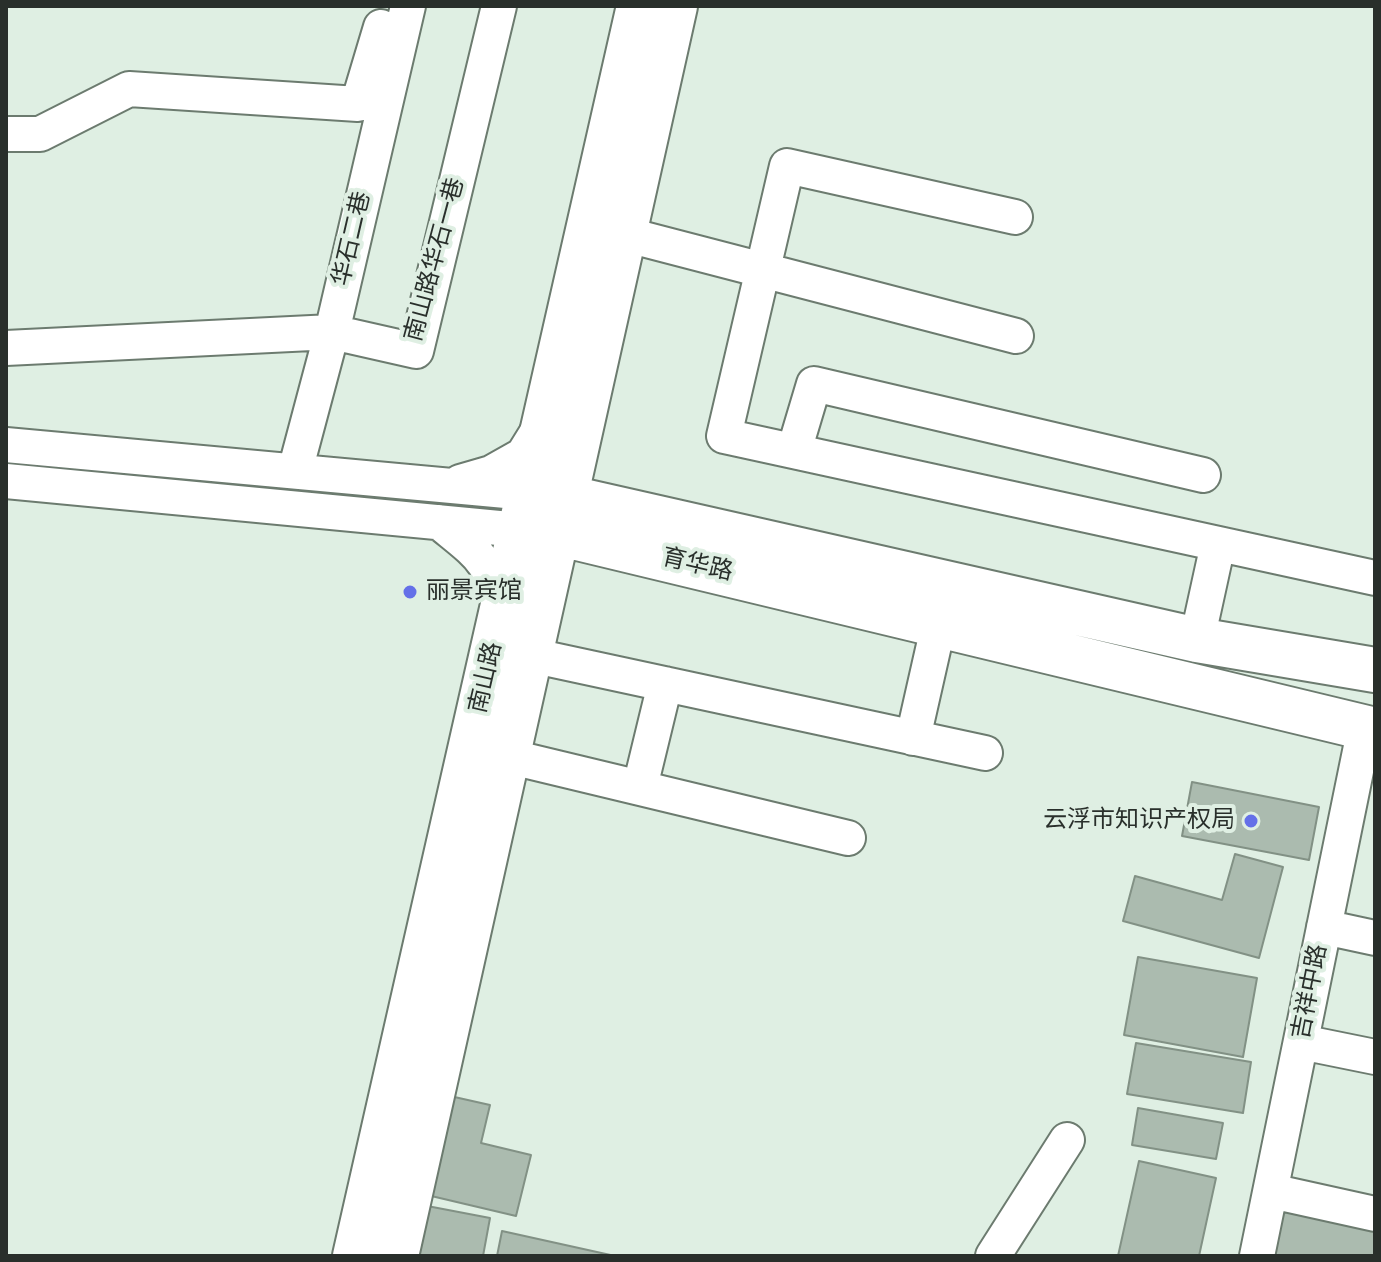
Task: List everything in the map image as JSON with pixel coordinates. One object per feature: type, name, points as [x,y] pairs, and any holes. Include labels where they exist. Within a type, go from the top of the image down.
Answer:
[{"type":"main road","name":"南山路","points":[[396,1256],[507,756],[523,630],[543,513],[563,424],[639,6]]},
{"type":"main road","name":"南山路","points":[[563,424],[624,234],[675,6]]},
{"type":"main road","points":[[523,630],[570,577],[598,558],[645,535],[599,486],[563,424]]},
{"type":"main road","name":"育华路","points":[[543,513],[1197,640],[1375,670]]},
{"type":"main road","name":"育华路","points":[[645,535],[939,623],[1370,728]]},
{"type":"main road","name":"南山路","points":[[355,1256],[523,630]]},
{"type":"street","points":[[6,134],[40,134],[129,89],[358,104],[387,6]]},
{"type":"street","name":"华石二巷","points":[[295,471],[332,332],[408,6]]},
{"type":"street","name":"南山路华石一巷","points":[[6,348],[332,332],[416,351],[499,6]]},
{"type":"street","points":[[1015,217],[787,166],[724,436],[1375,578]]},
{"type":"street","points":[[624,234],[1016,336]]},
{"type":"street","points":[[794,451],[814,384],[1203,475]]},
{"type":"street","points":[[448,486],[491,473],[523,455],[563,424]]},
{"type":"street","name":"育华路","points":[[6,445],[448,486],[543,513]]},
{"type":"street","name":"育华路","points":[[6,481],[439,522],[543,513]]},
{"type":"street","points":[[439,522],[486,563],[497,589],[523,630],[665,684],[985,753]]},
{"type":"street","points":[[1197,640],[1218,544]]},
{"type":"street","points":[[913,738],[939,623]]},
{"type":"street","points":[[640,787],[665,684]]},
{"type":"street","name":"吉祥中路","points":[[1257,1256],[1324,927],[1370,728]]},
{"type":"street","points":[[507,756],[848,838]]},
{"type":"street","points":[[1324,927],[1375,938]]},
{"type":"street","points":[[1301,1042],[1375,1057]]},
{"type":"street","points":[[993,1256],[1067,1140]]},
{"type":"street","points":[[1271,1191],[1375,1214]]},
{"type":"building","name":"云浮市知识产权局","points":[[1192,782],[1319,807],[1309,860],[1182,836]]},
{"type":"building","points":[[1235,854],[1283,867],[1259,958],[1123,921],[1135,876],[1222,900]]},
{"type":"building","points":[[1138,957],[1257,978],[1243,1057],[1124,1035]]},
{"type":"building","points":[[1136,1043],[1251,1062],[1243,1113],[1127,1094]]},
{"type":"building","points":[[450,1096],[490,1105],[481,1143],[531,1155],[516,1216],[427,1195]]},
{"type":"building","points":[[1138,1108],[1223,1123],[1216,1159],[1132,1145]]},
{"type":"building","points":[[1139,1161],[1216,1178],[1199,1256],[1118,1256]]},
{"type":"building","points":[[422,1205],[490,1218],[483,1256],[412,1256]]},
{"type":"building","points":[[1281,1205],[1375,1226],[1375,1256],[1270,1256]]},
{"type":"building","points":[[502,1231],[615,1256],[497,1256]]},
{"type":"place","name":"丽景宾馆","points":[[410,592]]},
{"type":"place","name":"云浮市知识产权局","points":[[1251,821]]}]
